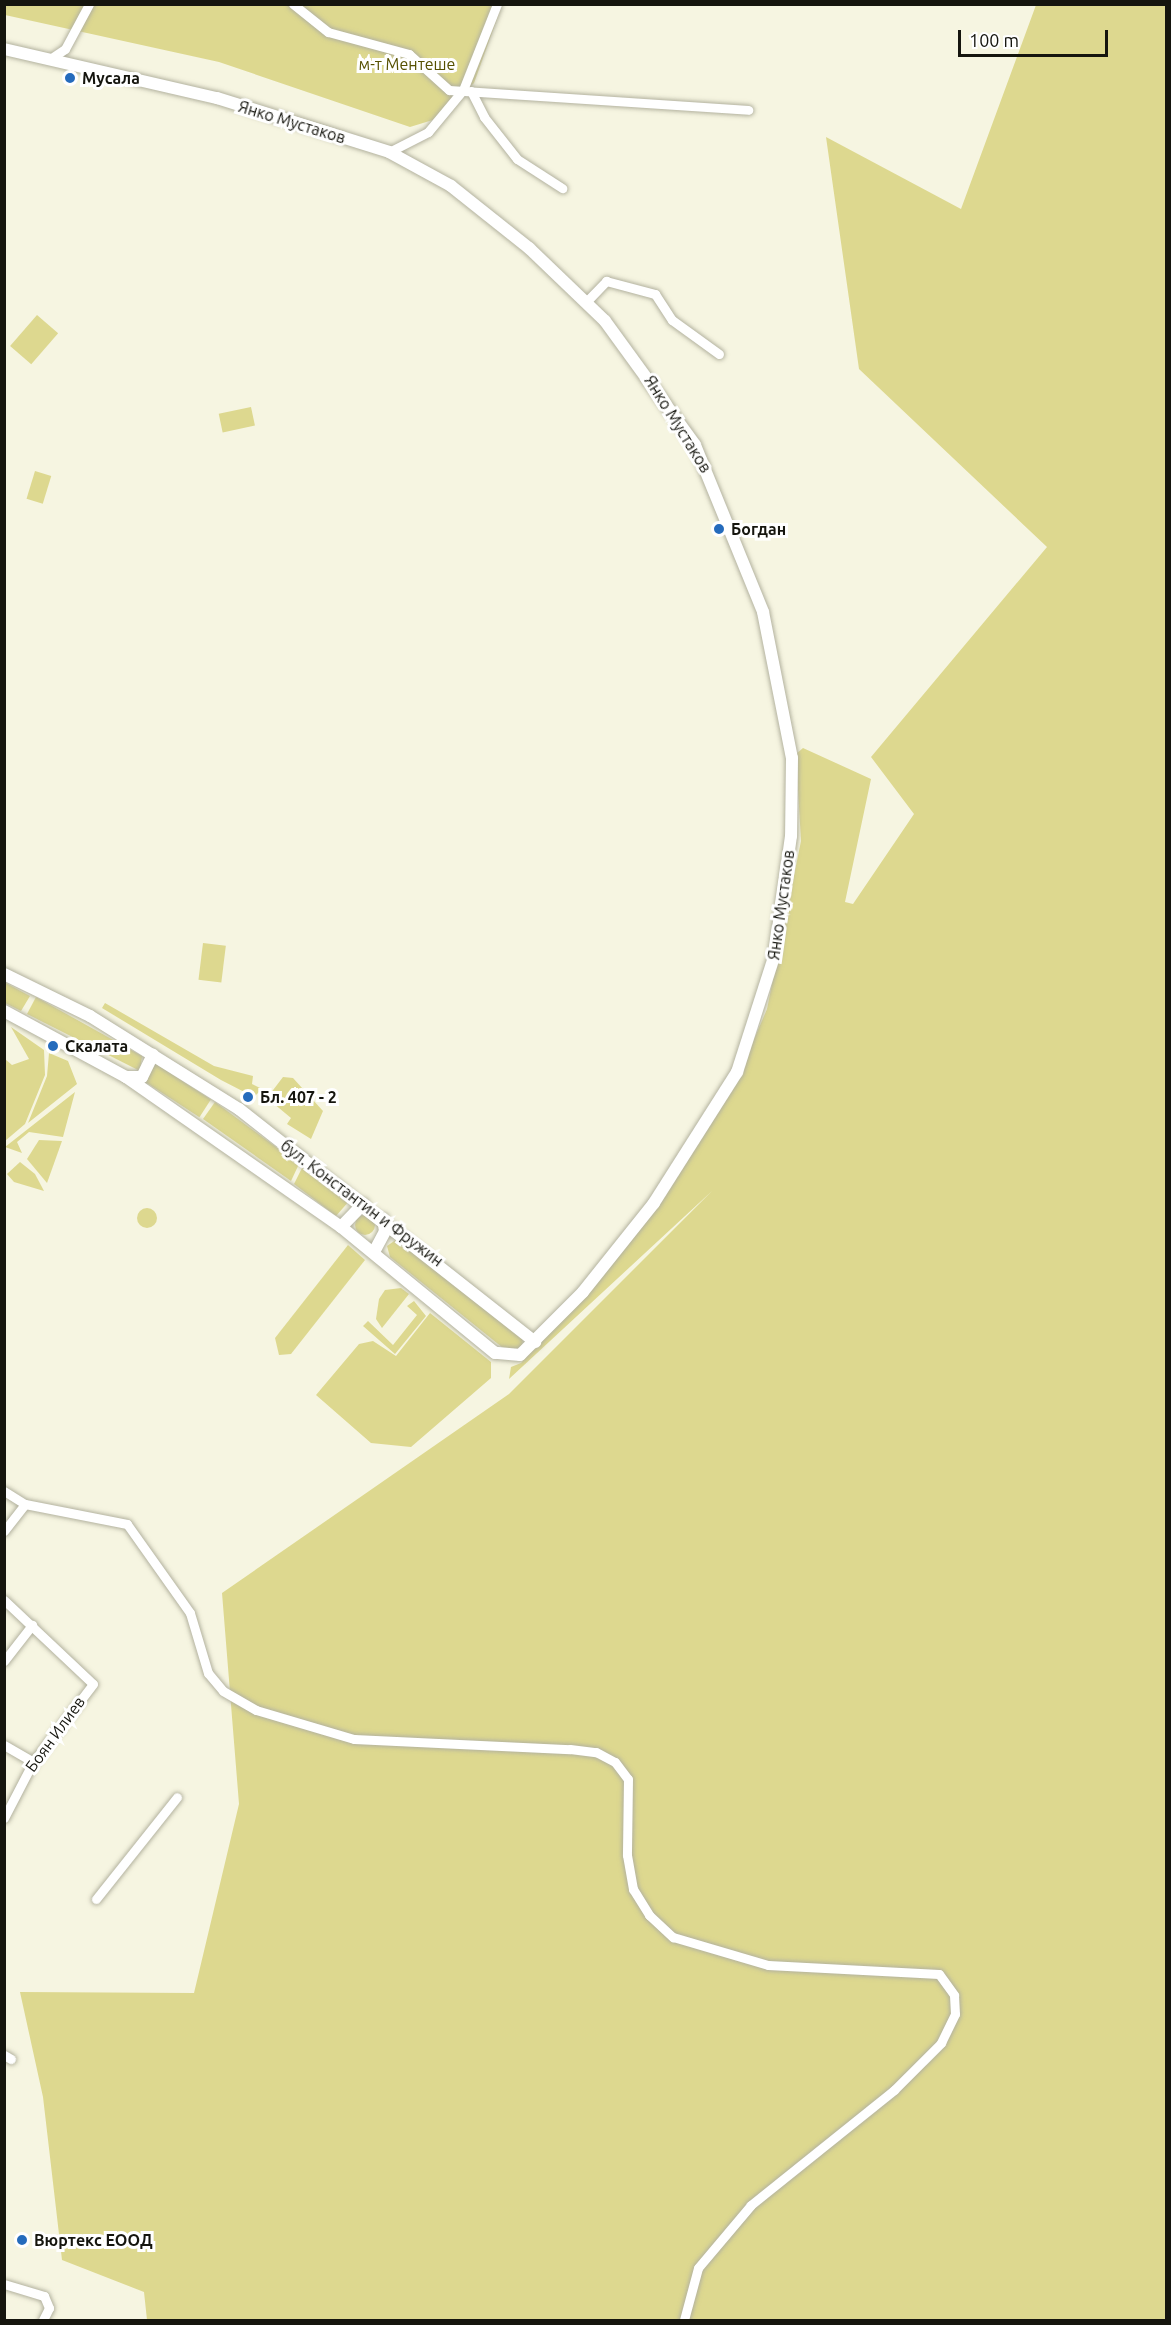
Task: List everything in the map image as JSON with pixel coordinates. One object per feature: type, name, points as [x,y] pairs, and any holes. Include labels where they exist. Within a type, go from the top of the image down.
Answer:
[{"type":"street","points":[[50,58],[65,50],[89,4]]},
{"type":"street","points":[[293,4],[328,32],[409,54],[449,90],[748,110]]},
{"type":"street","points":[[389,152],[428,132],[467,90],[497,4]]},
{"type":"street","name":"Янко Мустаков","points":[[4,49],[217,98],[389,152],[491,215],[587,301],[644,369],[695,446],[754,584],[792,758],[791,836],[774,957],[737,1072],[659,1195],[583,1292],[535,1342]]},
{"type":"street","points":[[467,90],[484,117],[517,159],[562,188]]},
{"type":"street","points":[[587,301],[606,281],[655,294],[672,320],[719,354]]},
{"type":"street","name":"бул. Константин и Фружин","points":[[4,974],[153,1054],[239,1109],[383,1219],[535,1342],[513,1358],[495,1353],[341,1227],[126,1077],[4,1011]]},
{"type":"street","points":[[126,1077],[142,1077],[153,1054]]},
{"type":"street","points":[[341,1227],[363,1204]]},
{"type":"street","points":[[374,1252],[383,1237],[383,1219]]},
{"type":"street","points":[[361,1242],[383,1237]]},
{"type":"street","points":[[4,1491],[26,1504],[127,1524],[190,1613],[208,1673],[224,1691],[256,1710],[354,1739],[579,1750],[615,1762],[628,1779],[627,1855],[633,1889],[649,1915],[673,1937],[768,1965],[939,1974],[954,1995],[955,2020],[941,2043],[894,2090],[744,2213],[698,2268],[684,2320]]},
{"type":"street","points":[[4,1531],[26,1504]]},
{"type":"street","points":[[4,1600],[32,1625],[4,1661]]},
{"type":"street","name":"Боян Илиев","points":[[4,1818],[33,1762],[93,1684],[32,1625]]},
{"type":"street","points":[[4,1745],[33,1762]]},
{"type":"street","points":[[96,1899],[177,1797]]},
{"type":"street","points":[[4,2284],[44,2296],[49,2308],[43,2320]]},
{"type":"green space","name":"м-т Ментeше","points":[[4,5],[502,5],[474,83],[436,119],[410,127],[219,62],[5,15]]},
{"type":"green space","points":[[1036,5],[1166,5],[1166,2320],[147,2320],[144,2292],[62,2260],[43,2097],[20,1992],[194,1993],[239,1804],[222,1593],[509,1394],[712,1191],[509,1379],[511,1367],[521,1363],[639,1226],[740,1072],[767,1009],[801,841],[796,754],[803,748],[871,779],[845,902],[853,904],[914,814],[871,757],[1047,547],[859,369],[826,137],[961,209]]},
{"type":"green space","points":[[37,315],[58,333],[31,364],[10,346]]},
{"type":"green space","points":[[251,407],[255,426],[223,432],[219,414]]},
{"type":"green space","points":[[35,471],[51,476],[43,504],[27,499]]},
{"type":"green space","points":[[203,943],[226,946],[221,983],[198,980]]},
{"type":"green space","points":[[4,982],[30,996],[21,1011],[5,1003]]},
{"type":"green space","points":[[36,997],[142,1056],[140,1071],[27,1014]]},
{"type":"green space","points":[[105,1003],[214,1066],[253,1076],[252,1084],[262,1089],[254,1097],[221,1080],[102,1008]]},
{"type":"green space","points":[[11,1027],[44,1050],[45,1075],[25,1124],[5,1141],[5,1059],[12,1065],[29,1059]]},
{"type":"green space","points":[[49,1053],[68,1061],[77,1084],[28,1123],[47,1076]]},
{"type":"green space","points":[[153,1062],[211,1100],[199,1117],[142,1080]]},
{"type":"green space","points":[[283,1077],[293,1078],[323,1111],[311,1139],[287,1124],[291,1118],[267,1098]]},
{"type":"green space","points":[[75,1092],[63,1137],[29,1132],[17,1142],[22,1153],[5,1147]]},
{"type":"green space","points":[[215,1102],[299,1164],[291,1181],[203,1119]]},
{"type":"green space","points":[[39,1140],[62,1141],[47,1183],[27,1159]]},
{"type":"green space","points":[[20,1162],[35,1174],[44,1191],[14,1182],[7,1174]]},
{"type":"green space","points":[[303,1166],[350,1200],[336,1216],[294,1184]]},
{"type":"green space","points":[[147,1208],[154,1211],[157,1218],[154,1225],[147,1228],[140,1225],[137,1218],[140,1211]]},
{"type":"green space","points":[[365,1215],[372,1218],[375,1225],[372,1232],[365,1235],[358,1232],[355,1225],[358,1218]]},
{"type":"green space","points":[[397,1239],[523,1337],[522,1348],[508,1352],[390,1257],[387,1246]]},
{"type":"green space","points":[[348,1245],[365,1260],[291,1354],[279,1355],[275,1338]]},
{"type":"green space","points":[[401,1288],[409,1294],[382,1328],[376,1319],[379,1299],[385,1290]]},
{"type":"green space","points":[[414,1301],[426,1316],[395,1354],[363,1326],[368,1321],[393,1345],[417,1315],[407,1306]]},
{"type":"green space","points":[[430,1313],[491,1362],[491,1378],[411,1447],[371,1443],[316,1395],[359,1344],[373,1341],[396,1356]]},
{"type":"place","name":"Мусала","points":[[70,78]]},
{"type":"place","name":"Богдан","points":[[719,529]]},
{"type":"place","name":"Скалата","points":[[53,1046]]},
{"type":"place","name":"Бл. 407 - 2","points":[[248,1097]]},
{"type":"place","name":"Вюртекс ЕООД","points":[[22,2240]]}]
